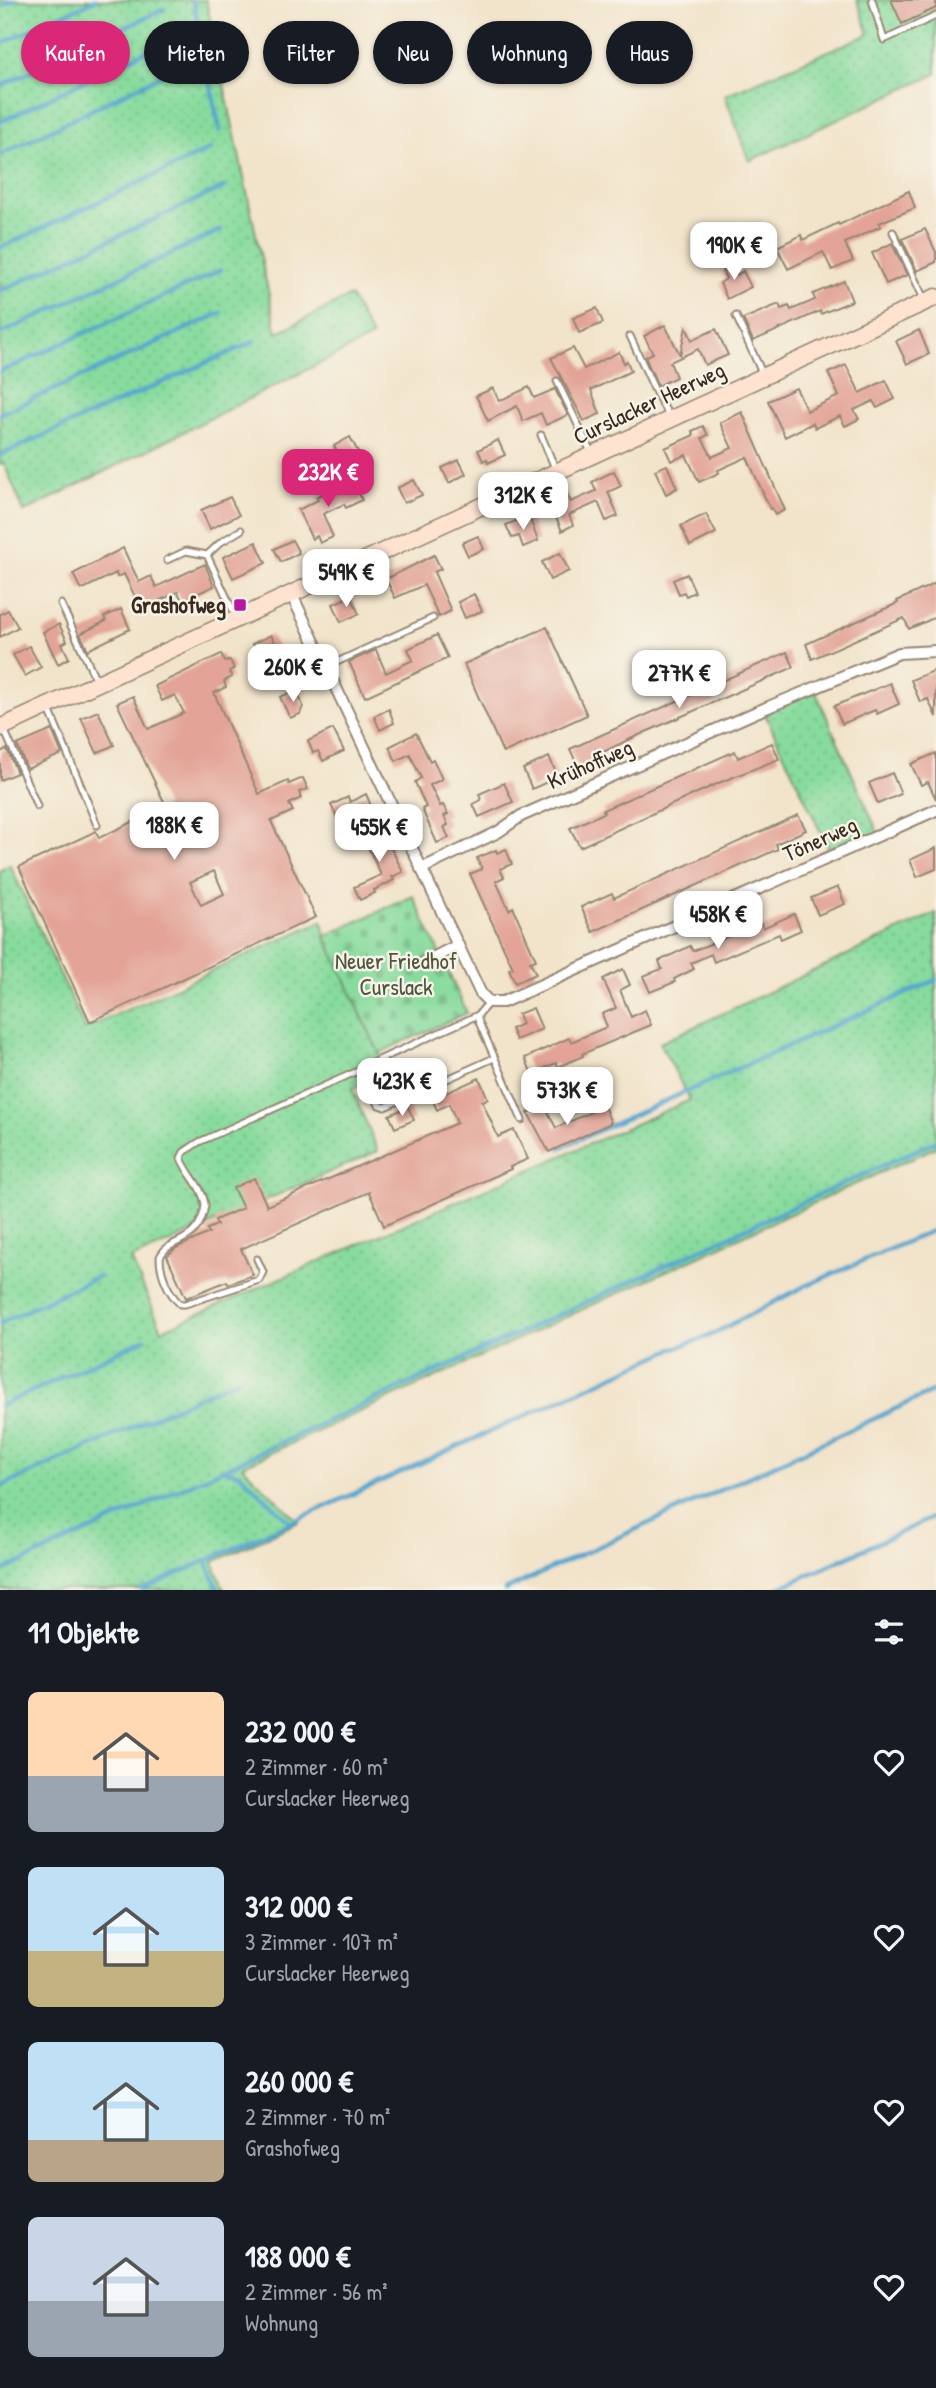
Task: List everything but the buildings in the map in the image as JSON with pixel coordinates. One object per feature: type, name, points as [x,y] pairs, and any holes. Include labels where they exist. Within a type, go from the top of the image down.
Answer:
[{"type":"main road","name":"Curslacker Heerweg","points":[[2,727],[931,299]]},
{"type":"street","points":[[291,593],[481,994],[489,1002]]},
{"type":"street","name":"Krühoffweg","points":[[421,869],[498,832],[521,816],[754,713],[899,653],[936,650]]},
{"type":"street","name":"Tönerweg","points":[[489,1002],[503,1002],[936,810]]},
{"type":"street","points":[[425,962],[458,945]]},
{"type":"lane","points":[[872,0],[884,40],[936,16]]},
{"type":"lane","points":[[893,232],[931,299]]},
{"type":"lane","points":[[736,316],[763,376]]},
{"type":"lane","points":[[630,336],[656,393],[671,418]]},
{"type":"lane","points":[[557,381],[592,454]]},
{"type":"lane","points":[[541,435],[557,471]]},
{"type":"lane","points":[[207,555],[221,542],[241,530]]},
{"type":"lane","points":[[167,560],[186,551],[207,555]]},
{"type":"lane","points":[[207,555],[236,618]]},
{"type":"lane","points":[[61,604],[98,683]]},
{"type":"lane","points":[[326,667],[433,618]]},
{"type":"lane","points":[[48,706],[97,825]]},
{"type":"lane","points":[[2,727],[37,806]]},
{"type":"lane","points":[[257,1259],[263,1272],[259,1280],[185,1304],[180,1304],[174,1297],[161,1272],[160,1257],[168,1247],[193,1235],[205,1205],[181,1158],[184,1152],[199,1142],[478,1015],[489,1002]]},
{"type":"lane","points":[[478,1015],[522,1120]]},
{"type":"lane","points":[[369,1066],[366,1075],[368,1084],[382,1108],[494,1058]]},
{"type":"green space","points":[[0,0],[206,0],[210,21],[144,21],[144,84],[224,84],[277,333],[350,296],[372,337],[24,512],[4,463],[0,464]]},
{"type":"green space","points":[[857,0],[936,0],[936,74],[749,161],[725,95],[869,34]]},
{"type":"green space","points":[[814,688],[879,835],[832,856],[763,710]]},
{"type":"green space","points":[[10,865],[85,1029],[322,921],[325,936],[379,1053],[390,1070],[352,1089],[378,1151],[131,1259],[162,1330],[690,1100],[660,1043],[936,913],[936,1147],[242,1466],[299,1522],[213,1562],[224,1590],[0,1590],[0,870]]},
{"type":"green space","name":"Neuer Friedhof Curslack","points":[[413,896],[467,1013],[379,1053],[325,936]]},
{"type":"waterway","points":[[0,7],[14,0]]},
{"type":"waterway","points":[[0,44],[95,0]]},
{"type":"waterway","points":[[193,0],[220,131]]},
{"type":"waterway","points":[[0,86],[164,9]]},
{"type":"waterway","points":[[0,122],[144,52]]},
{"type":"waterway","points":[[0,155],[144,84]]},
{"type":"waterway","points":[[0,248],[211,149]]},
{"type":"waterway","points":[[0,291],[224,187]]},
{"type":"waterway","points":[[0,334],[221,230]]},
{"type":"waterway","points":[[0,372],[221,270]]},
{"type":"waterway","points":[[0,414],[221,313]]},
{"type":"waterway","points":[[0,455],[253,342]]},
{"type":"waterway","points":[[560,1148],[936,980]]},
{"type":"waterway","points":[[0,1572],[936,1141]]},
{"type":"waterway","points":[[142,1590],[670,1350],[707,1337],[805,1286],[936,1229]]},
{"type":"waterway","points":[[0,1323],[99,1276]]},
{"type":"waterway","points":[[0,1406],[145,1339]]},
{"type":"waterway","points":[[0,1487],[238,1379]]},
{"type":"waterway","points":[[505,1590],[936,1390]]},
{"type":"waterway","points":[[223,1469],[240,1474],[290,1522]]},
{"type":"waterway","points":[[775,1590],[936,1516]]},
{"type":"waterway","points":[[206,1560],[218,1590]]},
{"type":"place","name":"Grashofweg","points":[[240,605]]}]
